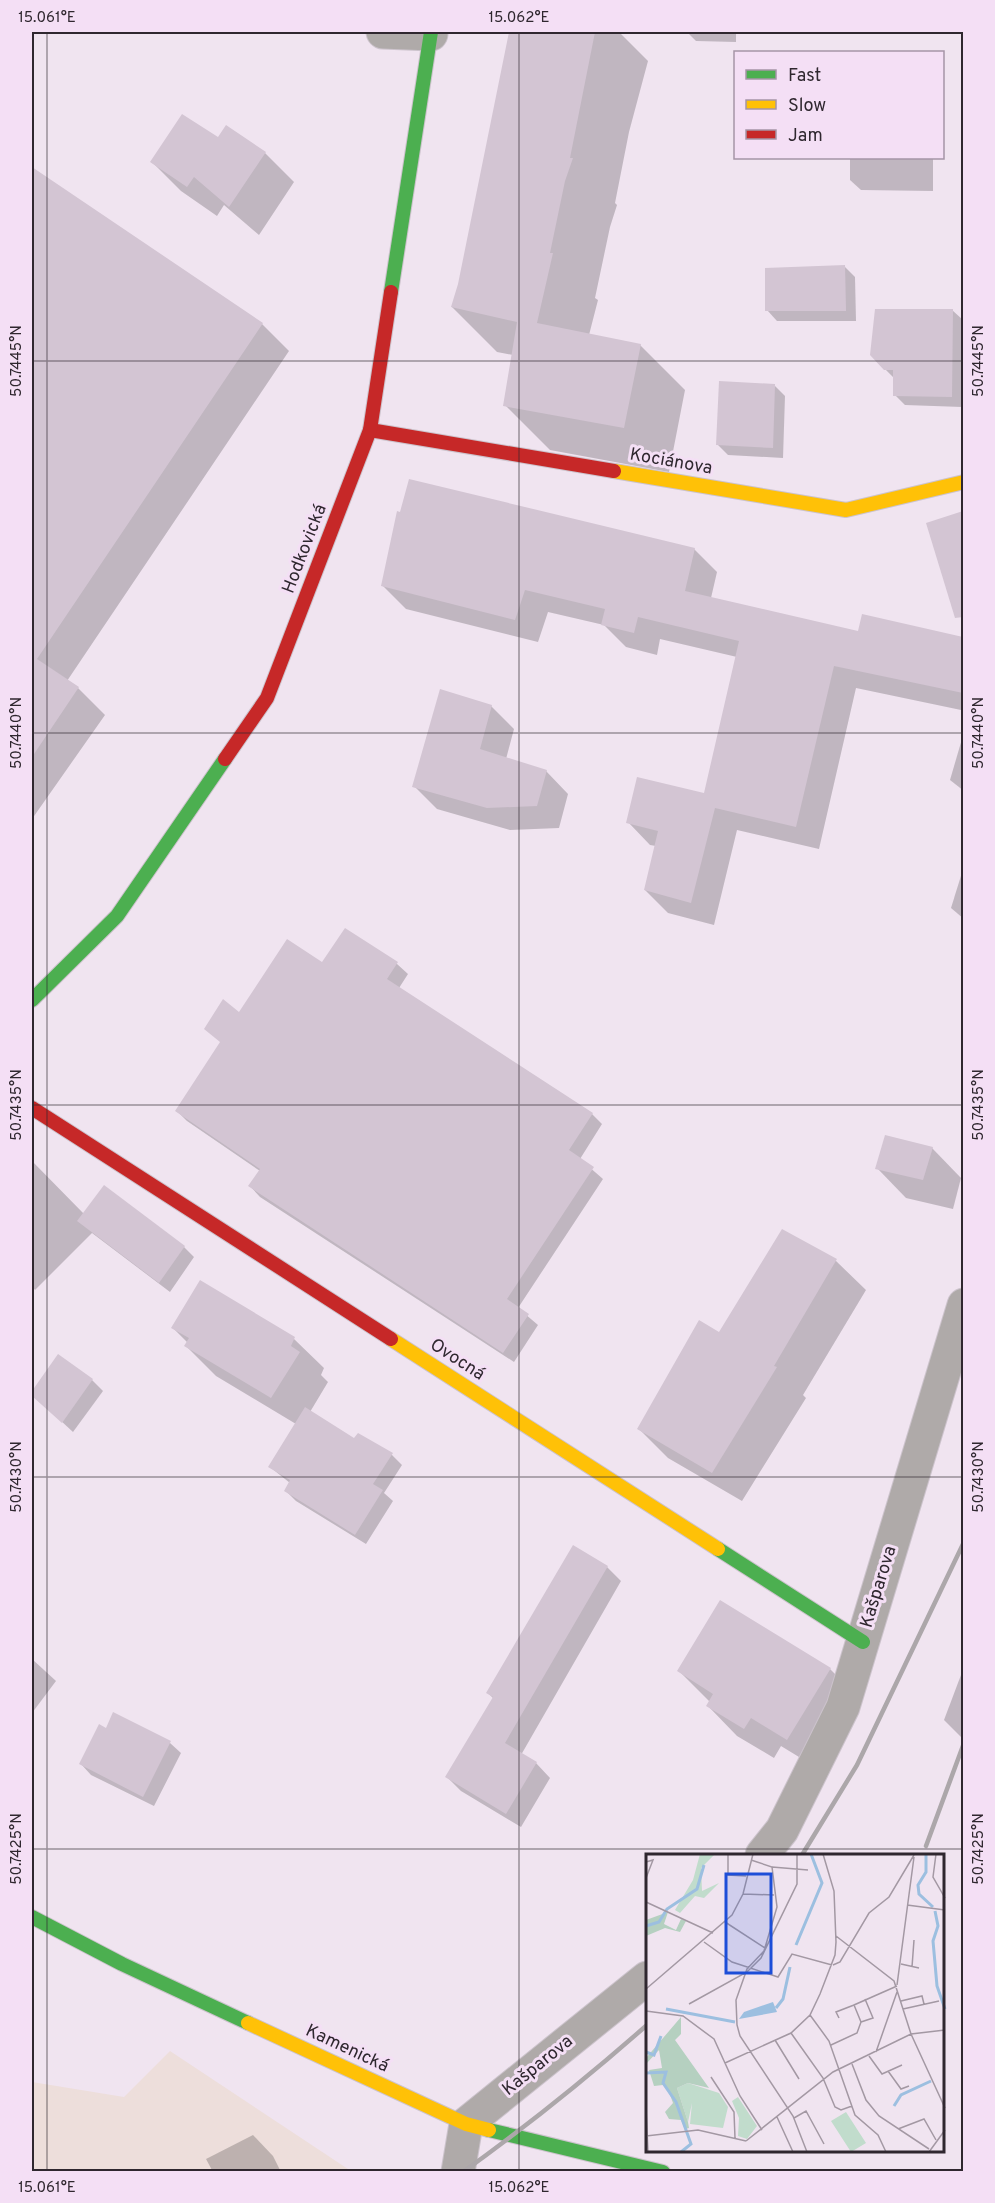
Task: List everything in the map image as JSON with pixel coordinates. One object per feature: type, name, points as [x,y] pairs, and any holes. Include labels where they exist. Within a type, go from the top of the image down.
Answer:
[{"type":"street","points":[[383,32],[431,33]]},
{"type":"street","name":"Hodkovická","points":[[32,1000],[117,916],[267,698],[370,430],[431,33]]},
{"type":"street","name":"Kociánova","points":[[370,430],[846,510],[963,482]]},
{"type":"street","name":"Ovocná","points":[[32,1108],[863,1642]]},
{"type":"street","name":"Kašparova","points":[[763,1854],[782,1830],[843,1707],[963,1305]]},
{"type":"street","name":"Kamenická","points":[[32,1917],[122,1964],[466,2124],[663,2172]]},
{"type":"street","name":"Kašparova","points":[[466,2124],[646,1979]]},
{"type":"street","points":[[458,2172],[466,2124]]},
{"type":"shaded area","points":[[170,2051],[351,2171],[32,2171],[32,2082],[124,2097]]},
{"type":"building","points":[[509,32],[595,32],[570,158],[573,158],[565,181],[550,253],[553,253],[537,323],[641,344],[624,428],[503,406],[517,322],[451,307],[458,284]]},
{"type":"building","points":[[182,114],[218,137],[226,125],[266,152],[229,207],[194,177],[187,187],[150,162]]},
{"type":"building","points":[[32,167],[263,323],[37,659],[79,687],[32,757]]},
{"type":"building","points":[[845,265],[846,311],[765,311],[765,268]]},
{"type":"building","points":[[875,309],[953,309],[952,397],[893,396],[893,370],[884,370],[870,355]]},
{"type":"building","points":[[719,381],[775,384],[773,448],[716,445]]},
{"type":"building","points":[[409,479],[695,548],[685,591],[858,631],[862,614],[963,637],[963,693],[834,666],[796,827],[715,808],[691,903],[644,890],[658,831],[626,823],[637,777],[704,793],[739,641],[638,617],[634,633],[601,625],[605,609],[525,590],[515,620],[381,586],[397,511],[400,512]]},
{"type":"building","points":[[963,511],[963,617],[955,618],[926,523]]},
{"type":"building","points":[[440,689],[492,705],[480,749],[547,770],[537,806],[487,808],[412,787]]},
{"type":"building","points":[[345,928],[398,962],[387,979],[593,1113],[569,1150],[594,1167],[507,1299],[529,1314],[503,1353],[248,1186],[260,1169],[175,1111],[220,1042],[204,1029],[223,999],[239,1012],[287,939],[322,962]]},
{"type":"building","points":[[885,1135],[933,1147],[923,1180],[875,1169]]},
{"type":"building","points":[[104,1185],[185,1246],[159,1283],[77,1221]]},
{"type":"building","points":[[782,1229],[837,1259],[774,1366],[777,1367],[712,1473],[637,1429],[699,1320],[719,1332]]},
{"type":"building","points":[[200,1280],[295,1337],[291,1346],[300,1352],[271,1398],[184,1346],[189,1338],[171,1328]]},
{"type":"building","points":[[58,1354],[93,1379],[62,1423],[32,1396],[32,1391]]},
{"type":"building","points":[[305,1407],[354,1438],[358,1433],[393,1453],[373,1484],[383,1490],[355,1535],[284,1491],[290,1480],[268,1467]]},
{"type":"building","points":[[573,1545],[608,1566],[505,1743],[537,1762],[506,1814],[445,1777],[493,1697],[486,1693]]},
{"type":"building","points":[[720,1600],[831,1668],[787,1740],[751,1718],[744,1729],[706,1706],[713,1694],[677,1671]]},
{"type":"building","points":[[113,1712],[171,1741],[143,1797],[79,1764],[99,1724],[106,1728]]},
{"type":"railway","points":[[803,1854],[857,1765],[964,1542]]},
{"type":"railway","points":[[926,1846],[964,1743]]},
{"type":"railway","points":[[463,2172],[557,2101],[646,2026]]},
{"type":"traffic: fast","points":[[391,292],[431,32]]},
{"type":"traffic: fast","points":[[32,1000],[117,916],[225,759]]},
{"type":"traffic: fast","points":[[718,1549],[863,1642]]},
{"type":"traffic: fast","points":[[32,1917],[122,1964],[248,2023]]},
{"type":"traffic: fast","points":[[489,2130],[663,2172]]},
{"type":"traffic: slow","points":[[614,471],[846,510],[964,482]]},
{"type":"traffic: slow","points":[[391,1339],[718,1549]]},
{"type":"traffic: slow","points":[[248,2023],[466,2124],[489,2130]]},
{"type":"traffic: jam","points":[[225,759],[267,698],[370,430],[391,292]]},
{"type":"traffic: jam","points":[[370,430],[614,471]]},
{"type":"traffic: jam","points":[[32,1108],[391,1339]]}]
